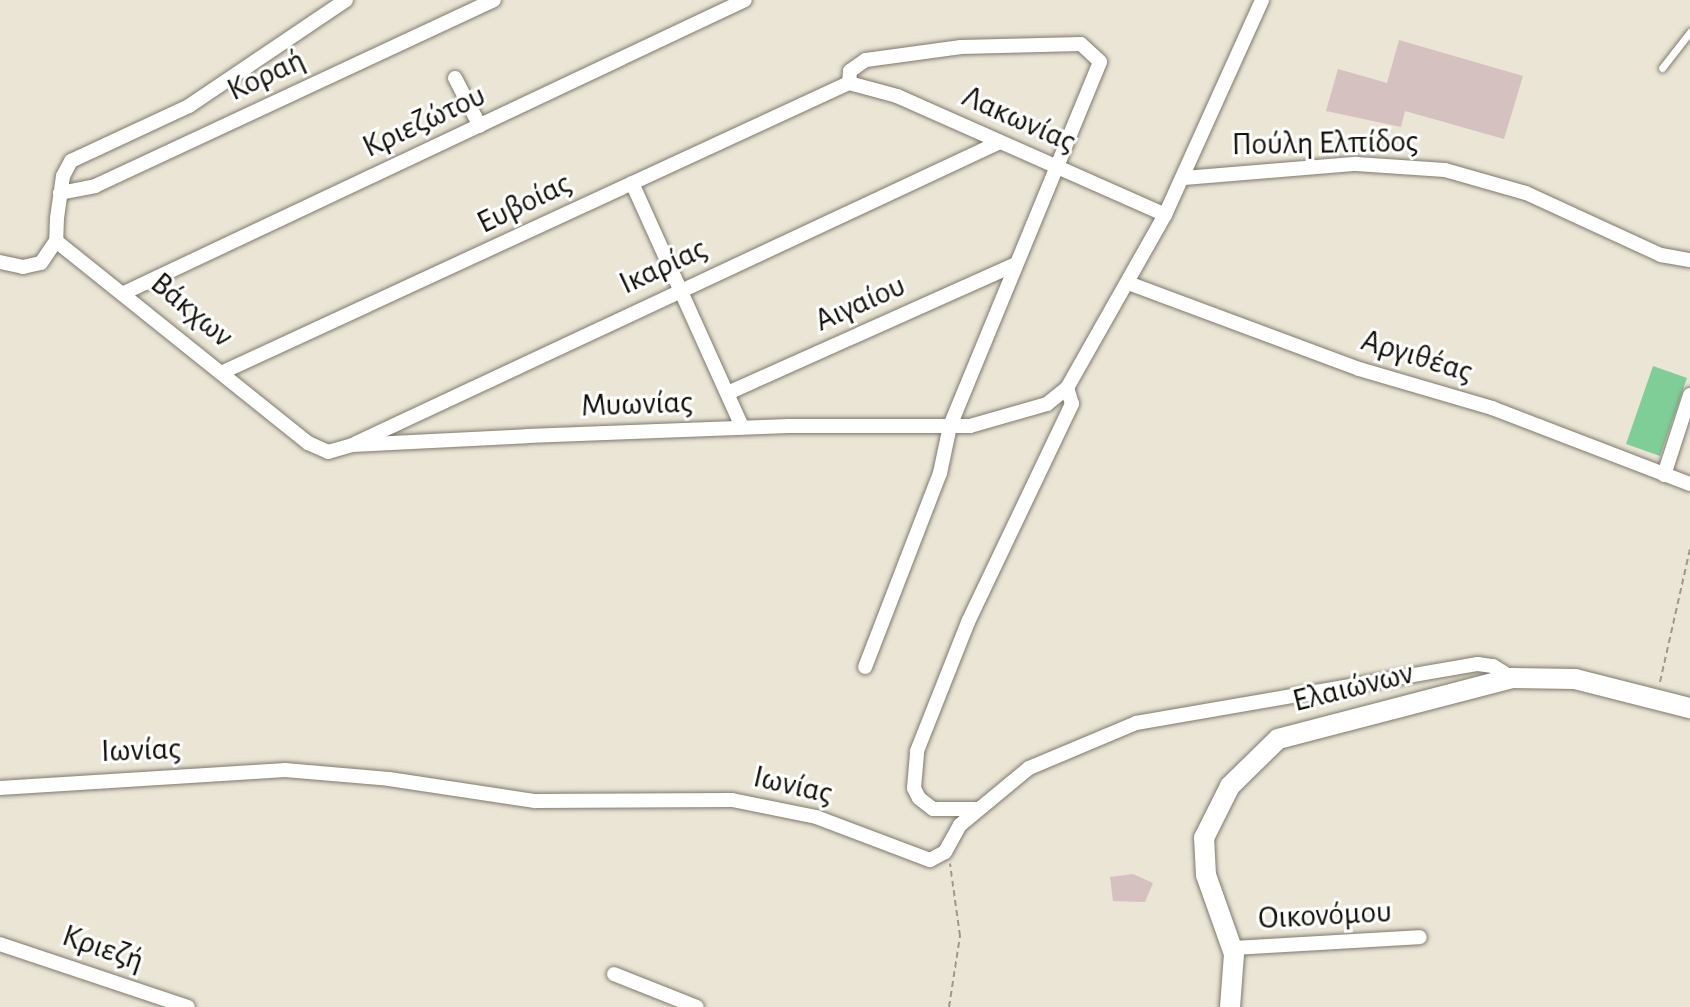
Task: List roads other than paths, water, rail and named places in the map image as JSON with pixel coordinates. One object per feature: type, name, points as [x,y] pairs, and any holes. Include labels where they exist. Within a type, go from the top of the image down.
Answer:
[{"type":"main road","name":"Ελαιώνων","points":[[1230,1007],[1232,948],[1206,875],[1204,838],[1223,796],[1261,752],[1285,735],[1512,678],[1575,679],[1690,708]]},
{"type":"street","points":[[0,262],[23,267],[41,263],[56,241],[60,193],[66,168],[77,157],[189,106],[346,0]]},
{"type":"street","name":"Κοραή","points":[[60,193],[95,186],[494,0]]},
{"type":"street","name":"Κριεζώτου","points":[[126,292],[745,0]]},
{"type":"street","points":[[1262,0],[1184,178],[1067,388],[1072,404],[968,622],[917,751],[914,776],[919,798],[933,809],[978,809],[1029,768],[1136,723],[1478,664],[1498,668],[1512,678]]},
{"type":"street","name":"Ευβοίας","points":[[223,372],[849,83],[850,71],[866,60],[961,47],[1081,44],[1100,62],[1057,166]]},
{"type":"street","points":[[455,78],[480,126]]},
{"type":"street","name":"Λακωνίας","points":[[849,83],[897,96],[1165,215]]},
{"type":"street","name":"Ικαρίας","points":[[352,445],[679,289],[1000,142]]},
{"type":"street","name":"Πούλη Ελπίδος","points":[[1184,178],[1356,164],[1445,170],[1526,193],[1661,255],[1690,260]]},
{"type":"street","points":[[865,667],[940,473],[950,426],[1057,166]]},
{"type":"street","points":[[632,183],[679,289],[730,392],[742,427]]},
{"type":"street","name":"Βάκχων","points":[[56,241],[126,292],[308,443],[328,452]]},
{"type":"street","name":"Αιγαίου","points":[[730,392],[1014,265]]},
{"type":"street","name":"Αργιθέας","points":[[1128,283],[1359,369],[1492,408],[1690,484]]},
{"type":"street","name":"Μυωνίας","points":[[328,452],[352,445],[742,427],[950,426],[1009,418],[1047,404],[1067,388]]},
{"type":"street","points":[[1664,475],[1690,395]]},
{"type":"street","name":"Ιωνίας","points":[[0,788],[285,770],[389,779],[535,801],[732,800],[777,805],[854,828],[913,856],[930,860],[945,852],[960,825],[978,809]]},
{"type":"street","name":"Οικονόμου","points":[[1232,948],[1420,937]]},
{"type":"street","name":"Κριεζή","points":[[0,944],[188,1007]]},
{"type":"street","points":[[614,974],[697,1007]]},
{"type":"lane","points":[[1662,68],[1690,32]]}]
